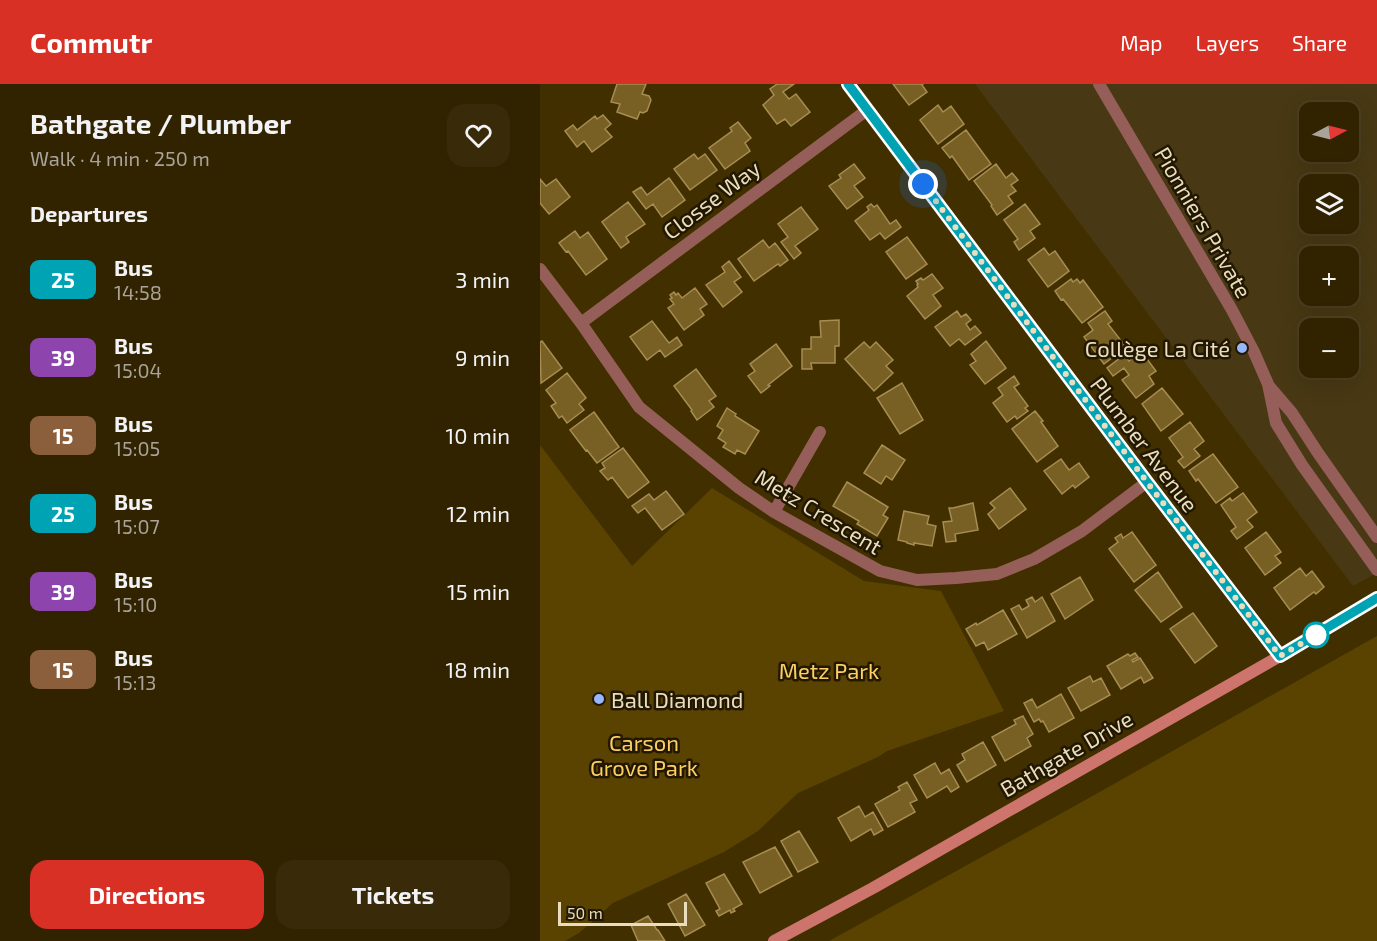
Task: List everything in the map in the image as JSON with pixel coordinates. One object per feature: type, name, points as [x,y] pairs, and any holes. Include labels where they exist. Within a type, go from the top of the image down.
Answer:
[{"type":"street","name":"Plumber Avenue","points":[[848,84],[1280,656]]},
{"type":"street","name":"Pionniers Private","points":[[1099,84],[1232,310],[1254,352],[1268,384],[1276,423],[1302,465],[1377,570]]},
{"type":"street","name":"Closse Way","points":[[581,323],[867,110]]},
{"type":"street","name":"Metz Crescent","points":[[540,269],[581,323],[639,407],[739,488],[774,512],[880,571],[917,580],[997,574],[1034,559],[1082,531],[1147,482]]},
{"type":"street","name":"Pionniers Private","points":[[1268,384],[1292,413],[1377,537]]},
{"type":"street","points":[[774,512],[820,432]]},
{"type":"street","name":"Bathgate Drive","points":[[774,941],[873,888],[1280,656],[1377,598]]},
{"type":"shaded area","name":"Collège La Cité","points":[[975,84],[1377,84],[1377,573],[1353,586]]},
{"type":"green space","points":[[540,445],[632,566],[712,488],[864,581],[941,591],[1004,711],[887,751],[798,793],[758,831],[724,852],[613,903],[579,933],[565,941],[540,941]]},
{"type":"green space","points":[[1377,636],[1377,941],[829,941],[1080,803]]},
{"type":"building","points":[[617,84],[646,84],[642,94],[649,96],[651,100],[647,111],[640,112],[637,119],[617,112],[620,104],[611,102]]},
{"type":"building","points":[[777,84],[794,84],[783,92],[789,99],[796,94],[810,112],[791,126],[785,119],[777,124],[763,105],[774,95],[770,89]]},
{"type":"building","points":[[893,84],[923,84],[927,92],[909,105]]},
{"type":"building","points":[[938,105],[943,112],[951,106],[964,124],[938,144],[920,120]]},
{"type":"building","points":[[603,115],[611,124],[605,129],[612,137],[592,152],[584,141],[577,147],[565,131],[573,125],[577,130],[595,116],[597,119]]},
{"type":"building","points":[[738,122],[751,138],[745,143],[750,151],[725,169],[709,148],[732,131],[730,128]]},
{"type":"building","points":[[966,130],[991,164],[969,180],[952,156],[950,158],[942,148]]},
{"type":"building","points":[[694,154],[698,159],[705,154],[717,170],[690,190],[674,169]]},
{"type":"building","points":[[854,164],[865,178],[854,186],[863,197],[847,209],[829,186],[841,178],[839,175]]},
{"type":"building","points":[[996,164],[1006,178],[1012,173],[1018,180],[1011,185],[1016,191],[1008,196],[1013,203],[997,215],[974,181]]},
{"type":"building","points":[[669,178],[685,200],[662,217],[653,204],[646,209],[633,192],[641,187],[647,195]]},
{"type":"building","points":[[540,179],[546,186],[556,179],[570,197],[549,214],[540,203]]},
{"type":"building","points":[[628,202],[645,224],[626,237],[629,242],[621,248],[602,222]]},
{"type":"building","points":[[871,204],[874,207],[877,205],[890,224],[896,220],[901,227],[885,239],[880,233],[870,240],[855,221],[869,210],[867,207]]},
{"type":"building","points":[[1025,204],[1040,224],[1030,231],[1035,238],[1019,250],[1014,242],[1018,239],[1004,220]]},
{"type":"building","points":[[801,207],[818,229],[795,246],[801,253],[794,259],[781,242],[788,237],[778,224]]},
{"type":"building","points":[[575,231],[580,238],[588,232],[607,259],[586,275],[559,243]]},
{"type":"building","points":[[907,237],[927,264],[906,279],[886,252]]},
{"type":"building","points":[[763,240],[769,248],[775,243],[788,260],[780,266],[778,264],[754,281],[738,259]]},
{"type":"building","points":[[1044,248],[1049,255],[1055,251],[1069,271],[1048,287],[1028,260]]},
{"type":"building","points":[[729,261],[741,277],[734,282],[742,292],[723,307],[706,285],[725,272],[722,267]]},
{"type":"building","points":[[932,274],[943,288],[933,295],[941,306],[925,319],[907,296],[918,287],[916,281],[921,278],[923,280]]},
{"type":"building","points":[[1071,279],[1073,282],[1077,279],[1080,283],[1083,280],[1103,307],[1082,323],[1055,291]]},
{"type":"building","points":[[695,288],[707,304],[700,309],[704,315],[684,330],[668,308],[674,304],[670,295],[674,292],[676,295],[678,293],[682,298]]},
{"type":"building","points":[[957,311],[961,317],[966,314],[971,320],[966,324],[970,330],[975,326],[981,333],[965,345],[959,339],[950,346],[935,327]]},
{"type":"building","points":[[1105,311],[1112,321],[1108,324],[1126,347],[1104,364],[1084,337],[1093,330],[1088,323]]},
{"type":"building","points":[[839,320],[839,346],[835,346],[835,363],[811,363],[812,369],[802,369],[802,349],[811,349],[811,337],[821,337],[820,321]]},
{"type":"building","points":[[652,321],[669,343],[677,337],[682,345],[665,357],[660,350],[647,360],[630,337]]},
{"type":"building","points":[[542,341],[562,368],[541,383],[540,342]]},
{"type":"building","points":[[986,341],[1006,368],[985,384],[970,365],[976,361],[971,354]]},
{"type":"building","points":[[864,342],[870,348],[876,342],[893,360],[886,366],[893,373],[874,391],[845,359]]},
{"type":"building","points":[[776,344],[792,366],[761,393],[748,376],[755,371],[750,364]]},
{"type":"building","points":[[1141,351],[1156,371],[1149,376],[1154,384],[1136,398],[1122,380],[1129,375],[1124,368],[1113,376],[1107,368],[1124,355],[1129,361]]},
{"type":"building","points":[[696,369],[716,396],[709,401],[714,407],[697,420],[674,386]]},
{"type":"building","points":[[567,373],[586,398],[579,404],[584,410],[567,423],[562,416],[559,418],[551,406],[556,403],[546,390]]},
{"type":"building","points":[[1014,376],[1019,384],[1014,387],[1028,406],[1025,408],[1028,411],[1017,419],[1015,416],[1007,422],[993,403],[1003,395],[998,388]]},
{"type":"building","points":[[902,383],[923,420],[900,434],[877,398]]},
{"type":"building","points":[[1162,388],[1183,414],[1161,431],[1142,404]]},
{"type":"building","points":[[727,408],[736,414],[735,416],[759,431],[745,454],[737,450],[735,454],[723,447],[726,443],[718,438],[723,430],[717,426]]},
{"type":"building","points":[[1035,411],[1058,446],[1037,462],[1012,429]]},
{"type":"building","points":[[594,412],[619,447],[597,463],[570,430]]},
{"type":"building","points":[[1190,422],[1204,441],[1194,449],[1200,456],[1184,468],[1178,461],[1183,457],[1169,438]]},
{"type":"building","points":[[882,445],[905,460],[892,480],[886,476],[881,484],[864,473]]},
{"type":"building","points":[[623,448],[649,482],[628,498],[612,477],[608,480],[600,471],[605,468],[602,463]]},
{"type":"building","points":[[1213,454],[1238,487],[1216,503],[1189,471]]},
{"type":"building","points":[[1061,459],[1069,470],[1079,463],[1089,477],[1075,488],[1073,485],[1062,494],[1044,471]]},
{"type":"building","points":[[847,482],[888,507],[883,515],[888,518],[877,536],[857,524],[859,521],[833,506]]},
{"type":"building","points":[[1010,488],[1026,509],[999,529],[988,514],[995,508],[990,503]]},
{"type":"building","points":[[666,491],[684,514],[662,530],[645,508],[638,513],[632,506],[649,494],[654,500]]},
{"type":"building","points":[[1243,493],[1257,512],[1247,520],[1253,527],[1237,539],[1231,531],[1236,527],[1221,505],[1230,498],[1232,501]]},
{"type":"building","points":[[973,503],[978,530],[955,534],[956,541],[946,542],[943,522],[952,521],[949,508]]},
{"type":"building","points":[[904,511],[929,516],[927,524],[936,526],[932,546],[914,543],[914,545],[898,540]]},
{"type":"building","points":[[1132,532],[1156,565],[1134,582],[1109,549],[1118,542],[1115,538],[1121,534],[1123,538]]},
{"type":"building","points":[[1266,532],[1281,552],[1275,556],[1281,563],[1265,575],[1245,548]]},
{"type":"building","points":[[1300,568],[1306,576],[1312,571],[1324,587],[1290,610],[1274,588]]},
{"type":"building","points":[[1158,572],[1182,607],[1161,622],[1135,590]]},
{"type":"building","points":[[1080,577],[1093,600],[1065,619],[1051,594]]},
{"type":"building","points":[[1032,597],[1035,602],[1042,597],[1055,621],[1027,638],[1011,609],[1019,605],[1022,610],[1029,606],[1026,600]]},
{"type":"building","points":[[1003,610],[1017,634],[988,650],[984,642],[976,646],[966,629]]},
{"type":"building","points":[[1193,613],[1217,646],[1195,663],[1170,629]]},
{"type":"building","points":[[1135,653],[1138,657],[1132,660],[1133,662],[1140,658],[1153,678],[1144,683],[1141,677],[1121,689],[1107,666],[1128,654],[1130,656]]},
{"type":"building","points":[[1090,676],[1093,682],[1101,678],[1110,695],[1081,711],[1068,688]]},
{"type":"building","points":[[1061,694],[1074,718],[1049,732],[1043,721],[1039,719],[1034,722],[1024,703],[1032,699],[1037,708]]},
{"type":"building","points":[[1023,716],[1033,734],[1027,738],[1031,746],[1005,761],[992,737],[1016,724],[1014,720]]},
{"type":"building","points":[[983,742],[996,765],[967,782],[957,765],[965,760],[962,754]]},
{"type":"building","points":[[935,763],[941,774],[949,769],[959,787],[951,792],[947,786],[927,798],[914,775]]},
{"type":"building","points":[[907,782],[917,800],[910,803],[915,812],[888,827],[875,804],[900,790],[898,787]]},
{"type":"building","points":[[859,806],[865,817],[873,812],[883,830],[874,835],[871,829],[851,841],[838,818]]},
{"type":"building","points":[[799,831],[818,862],[798,872],[781,841]]},
{"type":"building","points":[[775,847],[792,876],[760,893],[743,862]]},
{"type":"building","points":[[724,874],[742,904],[733,909],[735,911],[731,913],[730,910],[719,916],[716,911],[720,909],[706,883]]},
{"type":"building","points":[[686,894],[705,925],[685,936],[668,904]]},
{"type":"building","points":[[648,916],[665,941],[638,941],[631,925]]},
{"type":"bus line","name":"25","points":[[848,84],[1280,656],[1377,598]]},
{"type":"place","name":"Collège La Cité","points":[[1242,348]]},
{"type":"place","name":"Ball Diamond","points":[[599,699]]},
{"type":"route","points":[[923,184],[1280,656],[1321,632],[1316,635]]},
{"type":"park label","name":"Metz Park","points":[[829,670]]},
{"type":"park label","name":"Carson Grove Park","points":[[644,754]]}]
